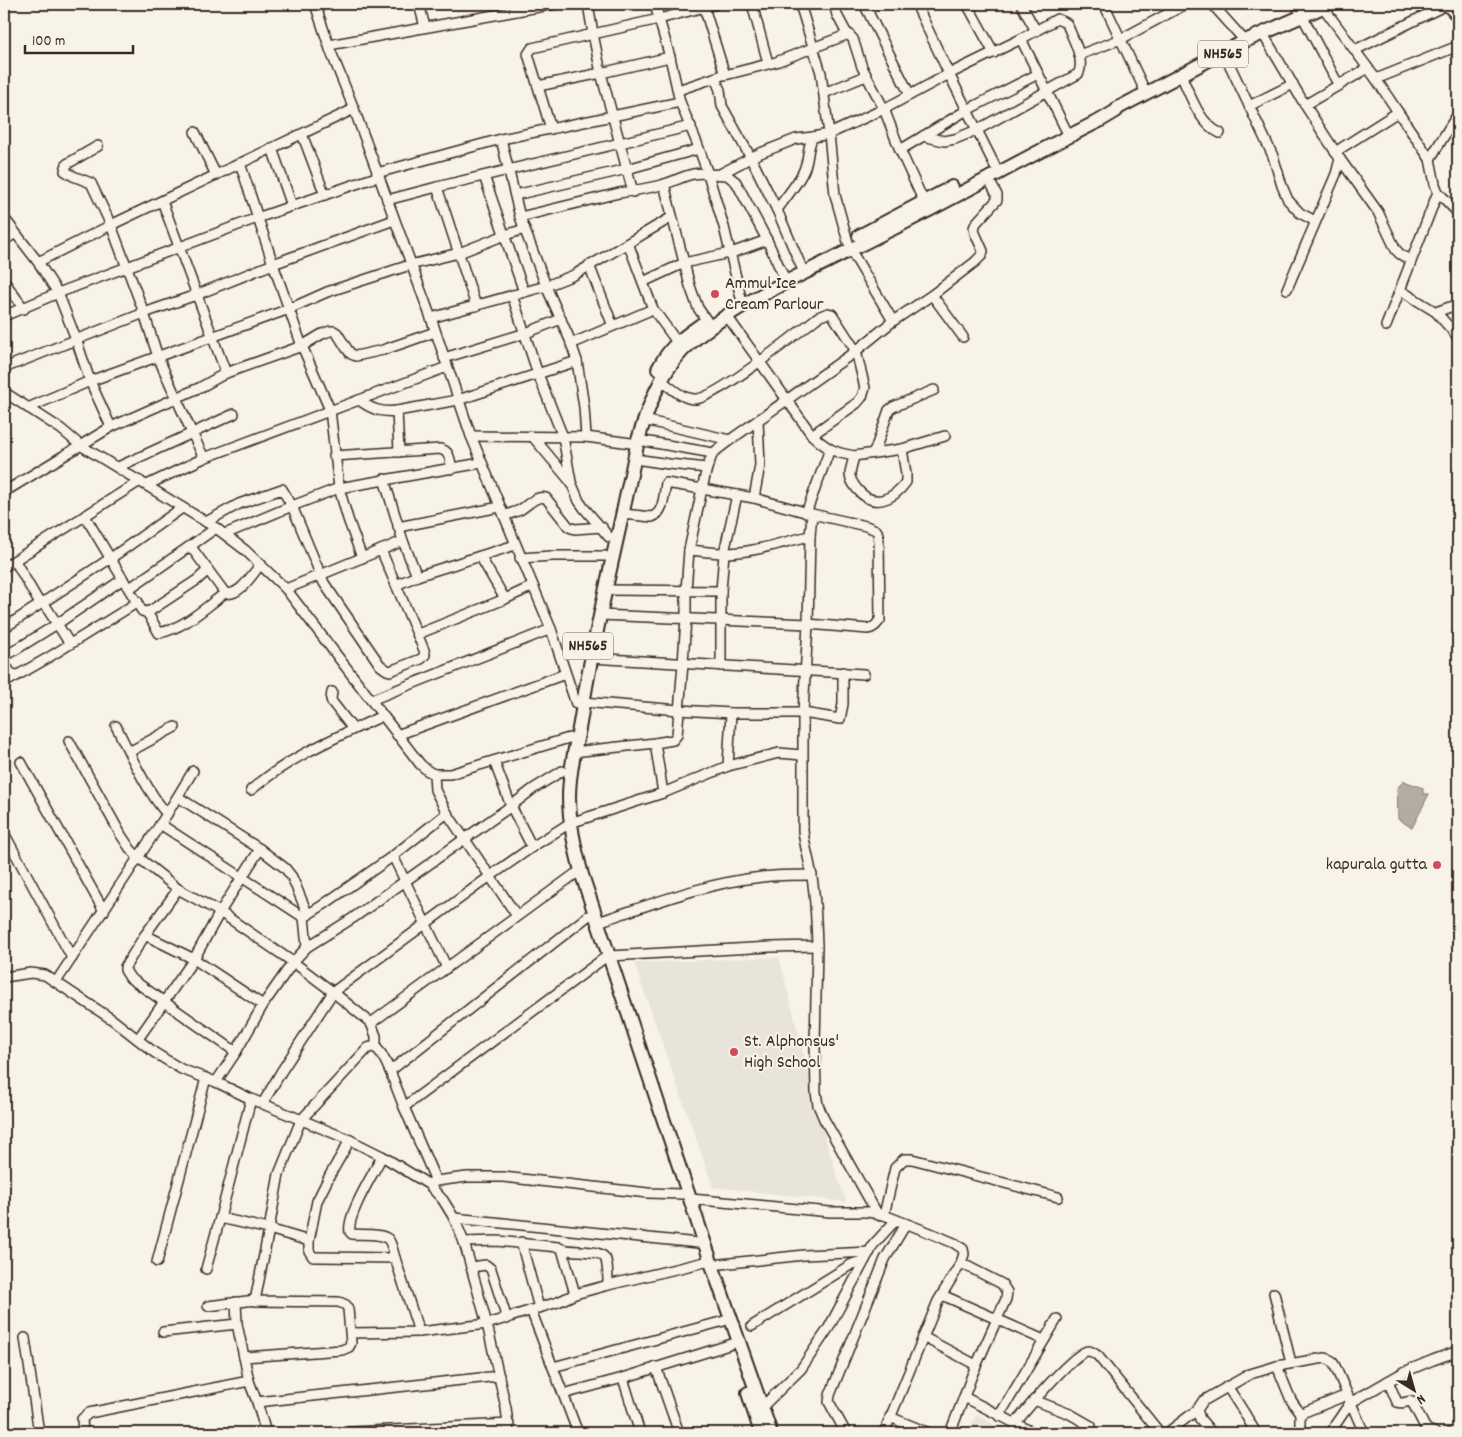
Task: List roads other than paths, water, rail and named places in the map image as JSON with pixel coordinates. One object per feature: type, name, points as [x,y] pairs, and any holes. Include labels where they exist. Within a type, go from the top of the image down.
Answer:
[{"type":"highway","name":"NH565","points":[[762,1433],[762,1407],[709,1263],[593,919],[567,848],[573,752],[581,718],[579,703],[605,556],[605,532],[634,442],[639,417],[654,376],[662,361],[677,342],[741,298],[801,266],[849,246],[988,178],[1101,120],[1118,108],[1246,41],[1303,17],[1326,5]]},
{"type":"highway","name":"NH565","points":[[593,919],[561,800],[562,771],[568,738],[591,658],[623,514],[635,459],[634,442],[668,367],[684,349],[702,334],[786,281],[924,202],[1109,108],[1118,108]]},
{"type":"highway","name":"NH565","points":[[686,1196],[698,1243],[709,1263],[724,1321],[762,1433]]},
{"type":"main road","points":[[1446,4],[1458,17]]},
{"type":"street","points":[[315,4],[431,318],[481,463],[551,629],[565,674],[579,703],[731,713],[803,713],[840,719],[843,704],[844,672]]},
{"type":"street","points":[[419,4],[424,27]]},
{"type":"street","points":[[329,45],[509,13],[541,5],[555,4]]},
{"type":"street","points":[[588,4],[601,74],[633,192]]},
{"type":"street","points":[[655,4],[680,102],[708,174],[724,227],[741,298]]},
{"type":"street","points":[[551,129],[528,57],[529,50],[659,19],[704,5],[716,4]]},
{"type":"street","points":[[752,4],[768,63]]},
{"type":"street","points":[[800,4],[821,73],[834,195],[849,246],[892,321]]},
{"type":"street","points":[[834,4],[837,15],[846,32],[853,40],[866,76],[884,109],[900,150],[924,202]]},
{"type":"street","points":[[864,4],[910,95]]},
{"type":"street","points":[[916,4],[948,74],[995,166]]},
{"type":"street","points":[[967,4],[994,53]]},
{"type":"street","points":[[1021,4],[1036,31]]},
{"type":"street","points":[[1104,4],[1146,93]]},
{"type":"street","points":[[1079,55],[1121,39],[1186,4]]},
{"type":"street","points":[[1212,4],[1246,41]]},
{"type":"street","points":[[1296,4],[1339,86]]},
{"type":"street","points":[[1355,50],[1446,4]]},
{"type":"street","points":[[704,5],[725,75]]},
{"type":"street","points":[[1326,5],[1430,159],[1438,192],[1458,213]]},
{"type":"street","points":[[718,175],[751,158],[796,139],[829,134],[884,109],[948,74],[1021,40],[1057,20],[1067,24],[1082,65],[1078,74],[977,130],[955,140],[944,141],[923,136]]},
{"type":"street","points":[[678,90],[714,78],[776,62],[849,34]]},
{"type":"street","points":[[1263,34],[1305,105],[1378,212],[1396,250],[1411,260]]},
{"type":"street","points":[[1021,40],[1066,130]]},
{"type":"street","points":[[1376,79],[1458,46]]},
{"type":"street","points":[[1224,53],[1273,156],[1288,200],[1300,213],[1315,221]]},
{"type":"street","points":[[538,86],[601,74],[670,57]]},
{"type":"street","points":[[1305,105],[1368,68]]},
{"type":"street","points":[[900,150],[967,110],[1038,74]]},
{"type":"street","points":[[1181,75],[1198,110],[1213,130],[1220,133]]},
{"type":"street","points":[[824,94],[866,76]]},
{"type":"street","points":[[714,78],[720,90],[722,106],[777,210],[801,266]]},
{"type":"street","points":[[1249,106],[1293,84]]},
{"type":"street","points":[[4,316],[58,293],[179,249],[257,218],[326,195],[378,174],[501,139],[680,102]]},
{"type":"street","points":[[38,262],[354,109]]},
{"type":"street","points":[[1287,289],[1336,174],[1338,155],[1398,112]]},
{"type":"street","points":[[1430,159],[1458,114]]},
{"type":"street","points":[[387,200],[690,126]]},
{"type":"street","points":[[196,132],[216,175]]},
{"type":"street","points":[[302,134],[326,195]]},
{"type":"street","points":[[777,210],[806,167],[810,143],[813,137]]},
{"type":"street","points":[[501,139],[524,229],[577,362],[584,407],[586,437]]},
{"type":"street","points":[[98,146],[68,164],[64,171],[91,183],[111,226],[144,313],[158,357],[204,458]]},
{"type":"street","points":[[272,148],[292,206]]},
{"type":"street","points":[[515,194],[626,169],[699,149]]},
{"type":"street","points":[[240,163],[257,218],[302,346],[330,410],[339,488],[362,558]]},
{"type":"street","points":[[520,216],[619,193],[633,192],[698,173],[727,175],[736,182],[767,240],[783,275]]},
{"type":"street","points":[[484,176],[524,292]]},
{"type":"street","points":[[573,752],[654,743],[675,738],[677,735],[683,664],[689,550],[707,468],[713,453],[856,351],[892,321],[932,295],[982,255],[974,228],[976,223],[997,200],[997,195],[988,178]]},
{"type":"street","points":[[664,184],[690,286],[696,302],[707,321]]},
{"type":"street","points":[[437,187],[476,306]]},
{"type":"street","points":[[1386,326],[1438,192]]},
{"type":"street","points":[[162,201],[226,373]]},
{"type":"street","points":[[431,318],[546,286],[574,275],[672,217]]},
{"type":"street","points":[[4,218],[38,262],[58,293],[90,381],[111,427]]},
{"type":"street","points":[[4,368],[273,264],[394,220]]},
{"type":"street","points":[[28,408],[90,381],[289,309],[327,292],[410,265],[459,253],[524,229]]},
{"type":"street","points":[[4,241],[15,234]]},
{"type":"street","points":[[643,282],[684,263],[730,253],[767,240]]},
{"type":"street","points":[[628,243],[653,308],[677,342]]},
{"type":"street","points":[[588,266],[614,326]]},
{"type":"street","points":[[4,281],[24,308]]},
{"type":"street","points":[[1400,290],[1436,312],[1458,337]]},
{"type":"street","points":[[512,295],[538,374],[563,437],[571,482],[579,501],[605,532]]},
{"type":"street","points":[[932,295],[963,337]]},
{"type":"street","points":[[1436,312],[1450,306],[1458,306]]},
{"type":"street","points":[[571,344],[653,308]]},
{"type":"street","points":[[661,380],[685,398],[699,399],[709,395],[760,362],[818,317],[832,314],[856,351],[865,388],[862,397],[856,403],[812,435]]},
{"type":"street","points":[[728,316],[812,435],[830,449],[854,456],[902,449],[944,436]]},
{"type":"street","points":[[4,567],[85,516],[143,483],[359,400],[445,363],[561,319]]},
{"type":"street","points":[[4,492],[111,427],[226,373],[302,346],[322,334],[334,331],[351,354],[356,356],[383,350],[435,332]]},
{"type":"street","points":[[359,400],[378,411],[397,412],[458,400],[577,362]]},
{"type":"street","points":[[874,453],[893,406],[934,390]]},
{"type":"street","points":[[4,392],[61,429],[80,445],[216,528],[246,550],[286,589],[396,735],[428,771],[434,774],[450,774],[568,738]]},
{"type":"street","points":[[397,412],[400,452]]},
{"type":"street","points":[[118,467],[234,414]]},
{"type":"street","points":[[644,420],[730,440]]},
{"type":"street","points":[[754,498],[760,465],[758,421]]},
{"type":"street","points":[[471,436],[586,437],[713,453]]},
{"type":"street","points":[[533,437],[571,482]]},
{"type":"street","points":[[334,456],[440,449],[445,450],[449,454],[452,469]]},
{"type":"street","points":[[830,449],[809,514],[808,624],[802,755],[804,846],[812,875],[816,912],[816,1092],[818,1105],[824,1119],[881,1215]]},
{"type":"street","points":[[854,456],[850,477],[853,484],[864,496],[874,501],[880,501],[895,493],[906,482],[902,449]]},
{"type":"street","points":[[635,459],[707,468]]},
{"type":"street","points":[[225,534],[339,488],[481,463]]},
{"type":"street","points":[[623,514],[652,518],[660,512],[670,464]]},
{"type":"street","points":[[384,479],[398,527],[417,576]]},
{"type":"street","points":[[600,615],[808,624],[868,629],[877,625],[880,620],[878,532],[876,530],[737,494],[666,482]]},
{"type":"street","points":[[206,522],[239,504],[280,488],[284,490],[320,575],[380,665],[390,671],[423,657],[424,650],[381,550]]},
{"type":"street","points":[[721,666],[721,591],[724,553],[737,494]]},
{"type":"street","points":[[398,527],[502,511],[516,511],[542,497],[546,498],[569,527],[605,532]]},
{"type":"street","points":[[4,628],[111,558],[182,508]]},
{"type":"street","points":[[85,516],[130,588],[142,611],[147,612],[159,633],[184,623],[224,593],[232,594],[236,592],[261,564]]},
{"type":"street","points":[[130,588],[216,528]]},
{"type":"street","points":[[689,550],[724,553],[752,550],[810,536]]},
{"type":"street","points":[[286,589],[403,541]]},
{"type":"street","points":[[396,585],[417,576],[515,545]]},
{"type":"street","points":[[191,546],[224,593]]},
{"type":"street","points":[[480,556],[505,599]]},
{"type":"street","points":[[520,558],[605,556]]},
{"type":"street","points":[[15,561],[41,603],[70,644]]},
{"type":"street","points":[[147,612],[189,585],[208,570]]},
{"type":"street","points":[[4,657],[123,579]]},
{"type":"street","points":[[418,634],[533,586]]},
{"type":"street","points":[[606,590],[721,591]]},
{"type":"street","points":[[4,682],[138,602]]},
{"type":"street","points":[[371,700],[551,629]]},
{"type":"street","points":[[591,658],[864,674]]},
{"type":"street","points":[[4,664],[14,677]]},
{"type":"street","points":[[396,735],[565,674]]},
{"type":"street","points":[[332,692],[332,702],[353,729]]},
{"type":"street","points":[[728,766],[731,713]]},
{"type":"street","points":[[251,790],[267,776],[311,750],[382,716]]},
{"type":"street","points":[[116,726],[129,752],[166,814]]},
{"type":"street","points":[[129,752],[175,727]]},
{"type":"street","points":[[69,742],[121,835],[138,857],[178,889],[220,912],[293,962],[371,1023],[376,1036],[376,1047],[390,1071],[432,1182],[454,1218],[464,1242],[487,1324],[509,1428],[332,1433]]},
{"type":"street","points":[[654,743],[664,793]]},
{"type":"street","points":[[263,1103],[333,992],[532,847],[567,825],[664,793],[728,766],[779,754],[802,755]]},
{"type":"street","points":[[494,761],[511,806],[532,847]]},
{"type":"street","points":[[21,762],[104,911]]},
{"type":"street","points":[[56,982],[104,911],[193,771]]},
{"type":"street","points":[[216,1082],[263,1005],[293,962],[306,948],[353,918],[533,789],[562,771]]},
{"type":"street","points":[[434,774],[435,790],[447,813],[516,916]]},
{"type":"street","points":[[178,797],[280,863],[292,877],[306,916],[306,948]]},
{"type":"street","points":[[160,824],[300,916],[306,916],[393,856],[447,813]]},
{"type":"street","points":[[4,833],[72,958]]},
{"type":"street","points":[[138,1039],[194,959],[220,912],[260,849]]},
{"type":"street","points":[[393,856],[447,968]]},
{"type":"street","points":[[371,1023],[575,874]]},
{"type":"street","points":[[390,1071],[593,919],[736,881],[769,876],[812,875]]},
{"type":"street","points":[[178,889],[146,935],[125,970],[130,978],[236,1052]]},
{"type":"street","points":[[146,935],[194,959],[263,1005]]},
{"type":"street","points":[[404,1107],[606,957],[770,946],[817,946]]},
{"type":"street","points":[[4,977],[31,973],[45,975],[112,1020],[155,1053],[181,1069],[216,1082],[251,1099],[350,1140],[432,1182],[467,1177],[503,1177],[830,1212],[868,1212],[896,1220],[959,1246],[964,1254],[942,1295],[923,1337],[884,1433]]},
{"type":"street","points":[[255,1300],[279,1174],[301,1120],[364,1052],[372,1046],[376,1047]]},
{"type":"street","points":[[157,1262],[206,1078]]},
{"type":"street","points":[[206,1269],[251,1099]]},
{"type":"street","points":[[350,1140],[317,1201],[309,1241],[310,1251],[313,1256],[395,1258]]},
{"type":"street","points":[[382,1156],[358,1203],[349,1229],[352,1234],[382,1235],[390,1242],[419,1332]]},
{"type":"street","points":[[881,1215],[895,1168],[904,1159],[912,1159],[1058,1197]]},
{"type":"street","points":[[220,1218],[269,1229],[309,1241]]},
{"type":"street","points":[[454,1218],[698,1243]]},
{"type":"street","points":[[762,1407],[801,1369],[828,1329],[873,1245],[896,1220]]},
{"type":"street","points":[[846,1433],[829,1402],[830,1395],[885,1259],[906,1224]]},
{"type":"street","points":[[464,1242],[521,1242],[555,1245],[568,1252],[600,1253],[606,1260],[608,1285]]},
{"type":"street","points":[[521,1242],[535,1309],[553,1367],[578,1433]]},
{"type":"street","points":[[562,1249],[575,1294]]},
{"type":"street","points":[[351,1333],[419,1332],[487,1324],[558,1302],[575,1294],[709,1263],[804,1255],[867,1256]]},
{"type":"street","points":[[752,1326],[867,1256]]},
{"type":"street","points":[[950,1433],[976,1365],[1006,1299],[1007,1292],[1002,1284],[960,1263]]},
{"type":"street","points":[[471,1267],[486,1265],[492,1269],[507,1319]]},
{"type":"street","points":[[1274,1293],[1291,1363]]},
{"type":"street","points":[[942,1295],[1044,1340]]},
{"type":"street","points":[[208,1306],[255,1300],[339,1302],[346,1305],[348,1309],[351,1343],[346,1349],[244,1357]]},
{"type":"street","points":[[236,1302],[237,1324],[249,1381],[266,1433]]},
{"type":"street","points":[[999,1416],[1057,1319]]},
{"type":"street","points":[[553,1367],[724,1321]]},
{"type":"street","points":[[163,1332],[237,1324]]},
{"type":"street","points":[[923,1337],[976,1365]]},
{"type":"street","points":[[25,1338],[39,1433]]},
{"type":"street","points":[[563,1394],[623,1378],[732,1344]]},
{"type":"street","points":[[1015,1424],[1052,1380],[1079,1355],[1086,1351],[1091,1351],[1098,1356],[1160,1433]]},
{"type":"street","points":[[1300,1413],[1349,1399],[1433,1360],[1458,1351]]},
{"type":"street","points":[[1168,1433],[1197,1410],[1203,1400],[1250,1374],[1291,1363],[1329,1359],[1335,1366],[1364,1433]]},
{"type":"street","points":[[1277,1366],[1291,1400],[1300,1413],[1300,1433]]},
{"type":"street","points":[[656,1367],[678,1433]]},
{"type":"street","points":[[257,1402],[499,1376]]},
{"type":"street","points":[[623,1378],[640,1433]]},
{"type":"street","points":[[83,1433],[82,1419],[89,1413],[249,1381]]},
{"type":"street","points":[[1388,1381],[1397,1402],[1402,1404],[1409,1401],[1412,1402],[1425,1427],[1435,1433]]},
{"type":"street","points":[[1226,1386],[1256,1433]]},
{"type":"street","points":[[964,1397],[1034,1433]]},
{"type":"street","points":[[1332,1433],[1349,1399]]},
{"type":"street","points":[[1034,1400],[1070,1414],[1091,1426]]},
{"type":"street","points":[[1197,1410],[1200,1418],[1212,1433]]},
{"type":"street","points":[[890,1417],[928,1433]]},
{"type":"place","name":"Ammul Ice Cream Parlour","points":[[715,294]]},
{"type":"place","name":"kapurala gutta","points":[[1437,865]]},
{"type":"place","name":"St. Alphonsus' High School","points":[[734,1052]]}]
